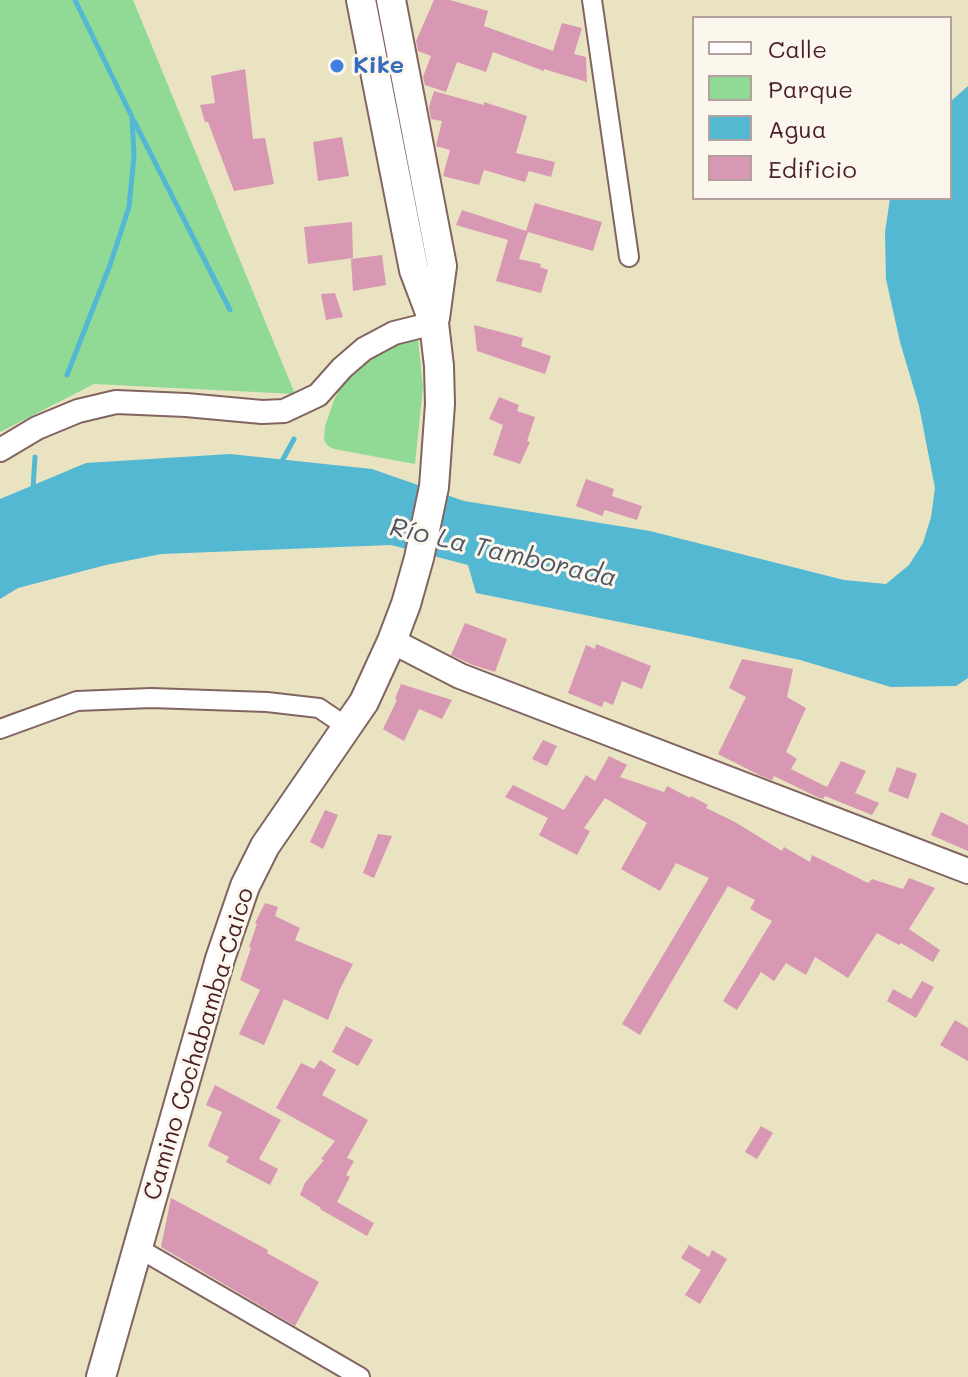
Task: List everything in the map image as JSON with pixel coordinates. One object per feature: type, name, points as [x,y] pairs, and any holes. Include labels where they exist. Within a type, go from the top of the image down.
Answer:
[{"type":"main road","points":[[392,7],[442,266],[434,323],[414,270],[364,11],[392,7]]},
{"type":"main road","name":"Camino Cochabamba-Caico","points":[[101,1377],[220,959],[245,886],[265,846],[364,702],[406,604],[434,487],[440,404],[434,323]]},
{"type":"main road","points":[[392,641],[460,676],[968,871]]},
{"type":"street","points":[[592,0],[629,257]]},
{"type":"street","points":[[0,450],[37,428],[78,411],[116,402],[284,411],[318,395],[364,349],[394,333],[434,323]]},
{"type":"street","points":[[0,729],[77,701],[151,698],[267,702],[319,708],[347,727]]},
{"type":"street","points":[[138,1248],[360,1377]]},
{"type":"green space","points":[[0,0],[133,0],[295,394],[94,384],[0,432]]},
{"type":"green space","points":[[413,337],[418,339],[423,387],[415,464],[328,446],[324,440],[325,426],[334,400],[350,371],[393,342]]},
{"type":"water","name":"Río La Tamborada","points":[[968,86],[968,678],[956,686],[891,687],[800,660],[476,593],[468,565],[391,545],[161,554],[18,588],[0,599],[0,499],[86,463],[230,454],[372,469],[464,501],[650,531],[844,580],[886,584],[909,565],[923,543],[935,488],[919,406],[886,279],[885,232],[890,200],[952,200],[952,100]]},
{"type":"building","points":[[434,0],[450,0],[488,11],[484,26],[553,51],[562,23],[582,28],[574,54],[586,57],[587,82],[544,71],[493,52],[486,72],[457,62],[446,92],[425,85],[423,77],[431,56],[418,51],[416,41]]},
{"type":"building","points":[[245,69],[253,139],[265,138],[274,184],[234,191],[200,105],[215,103],[211,76]]},
{"type":"building","points":[[434,91],[527,116],[516,153],[555,162],[551,177],[529,171],[525,182],[484,170],[479,185],[443,176],[450,150],[436,146],[442,121],[431,119],[429,107]]},
{"type":"building","points":[[342,137],[349,176],[318,181],[313,142]]},
{"type":"building","points":[[535,203],[602,222],[593,251],[528,232],[519,259],[541,264],[540,267],[548,270],[541,293],[496,281],[508,240],[456,225],[462,210],[526,231]]},
{"type":"building","points":[[352,222],[353,258],[308,264],[304,227]]},
{"type":"building","points":[[382,255],[386,285],[353,291],[351,259]]},
{"type":"building","points":[[335,293],[343,317],[326,320],[321,294]]},
{"type":"building","points":[[474,325],[523,338],[521,346],[551,356],[545,374],[477,351]]},
{"type":"building","points":[[499,397],[519,405],[517,411],[535,417],[527,441],[530,442],[520,464],[493,455],[503,425],[489,419]]},
{"type":"building","points":[[586,479],[614,489],[612,496],[642,506],[637,520],[605,510],[602,516],[576,506]]},
{"type":"building","points":[[465,623],[507,639],[495,672],[451,655]]},
{"type":"building","points":[[596,644],[651,666],[642,689],[622,681],[613,705],[604,701],[602,707],[568,693],[586,645],[595,649]]},
{"type":"building","points":[[742,659],[793,669],[787,697],[806,708],[786,752],[797,759],[791,769],[827,787],[841,761],[866,771],[855,793],[879,803],[872,815],[825,796],[823,799],[815,796],[774,776],[772,780],[759,775],[718,754],[746,697],[729,688]]},
{"type":"building","points":[[401,684],[452,700],[442,719],[419,709],[404,741],[383,729]]},
{"type":"building","points":[[543,740],[557,746],[547,766],[532,759]]},
{"type":"building","points":[[609,756],[627,765],[620,777],[664,792],[667,786],[691,796],[708,805],[706,808],[782,851],[784,847],[810,862],[812,855],[868,883],[872,879],[903,889],[909,878],[935,888],[909,929],[940,950],[933,962],[877,933],[848,978],[815,957],[806,975],[786,963],[774,981],[761,972],[737,1010],[723,1001],[772,921],[750,909],[755,900],[728,886],[640,1035],[622,1024],[709,878],[676,863],[660,891],[621,869],[647,823],[605,798],[584,828],[590,831],[577,855],[539,835],[548,818],[505,797],[513,785],[564,810],[586,775],[595,781]]},
{"type":"building","points":[[897,767],[917,774],[908,799],[888,791]]},
{"type":"building","points":[[325,810],[338,815],[323,849],[310,842]]},
{"type":"building","points":[[941,812],[968,825],[968,851],[931,835]]},
{"type":"building","points":[[378,834],[392,836],[374,878],[363,873]]},
{"type":"building","points":[[265,903],[278,907],[275,916],[300,928],[295,940],[353,964],[328,1020],[284,999],[264,1045],[239,1034],[260,990],[240,980],[251,948],[255,923]]},
{"type":"building","points":[[922,981],[934,987],[916,1018],[887,1001],[893,989],[911,999]]},
{"type":"building","points":[[955,1020],[968,1028],[968,1061],[940,1045]]},
{"type":"building","points":[[346,1026],[373,1040],[358,1066],[332,1052]]},
{"type":"building","points":[[320,1060],[336,1070],[322,1095],[368,1120],[347,1158],[354,1161],[346,1175],[350,1177],[337,1202],[374,1223],[367,1236],[300,1195],[335,1141],[276,1108],[301,1063],[314,1069]]},
{"type":"building","points":[[215,1085],[281,1120],[259,1159],[278,1169],[270,1185],[226,1162],[229,1157],[208,1146],[222,1112],[206,1105]]},
{"type":"building","points":[[761,1126],[773,1133],[757,1159],[745,1152]]},
{"type":"building","points":[[171,1198],[268,1250],[267,1253],[319,1282],[295,1326],[161,1247]]},
{"type":"building","points":[[689,1245],[709,1257],[712,1250],[727,1259],[700,1304],[685,1295],[701,1270],[681,1258]]},
{"type":"waterway","points":[[67,375],[129,207],[134,156],[132,117],[75,0]]},
{"type":"waterway","points":[[134,121],[230,310]]},
{"type":"waterway","points":[[281,463],[294,439]]},
{"type":"waterway","points":[[33,488],[35,457]]},
{"type":"place","name":"Kike","points":[[337,66]]}]
